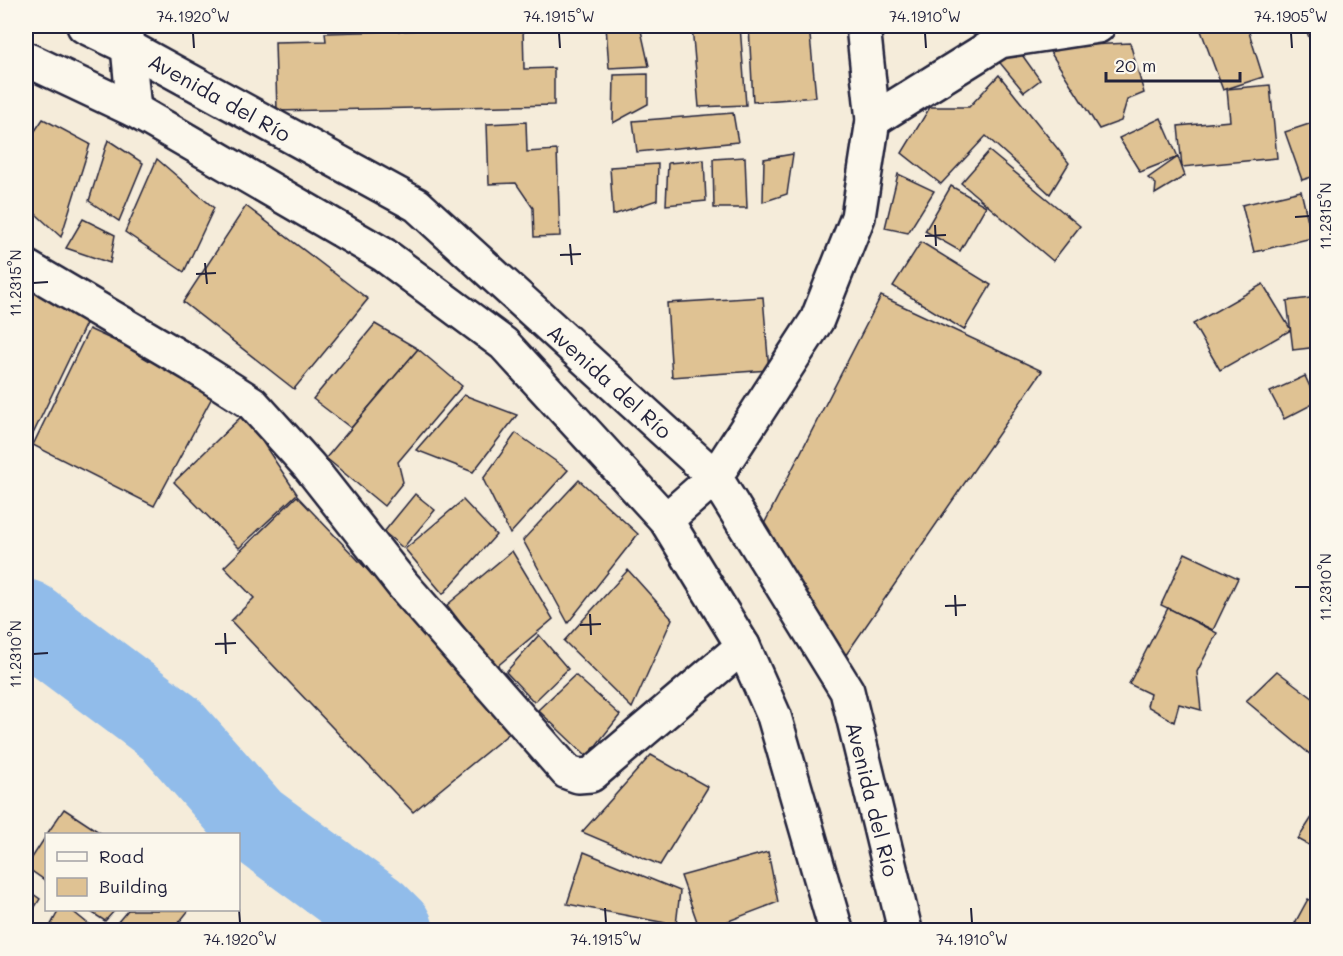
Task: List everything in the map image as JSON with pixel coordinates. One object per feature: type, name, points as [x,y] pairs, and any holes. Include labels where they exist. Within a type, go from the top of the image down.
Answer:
[{"type":"main road","name":"Avenida del Río","points":[[84,26],[127,36],[417,205],[715,477],[847,691],[905,930]]},
{"type":"main road","points":[[666,520],[715,477],[817,320],[858,217],[873,120],[863,26]]},
{"type":"main road","points":[[873,120],[1000,41],[1098,26]]},
{"type":"main road","points":[[127,36],[134,110]]},
{"type":"main road","points":[[26,59],[134,110],[384,255],[504,344],[666,520],[743,646],[774,716],[836,930]]},
{"type":"main road","points":[[26,267],[191,364],[252,403],[309,466],[403,585],[567,772],[579,776],[591,775],[743,646]]},
{"type":"building","points":[[606,26],[640,26],[649,66],[609,68]]},
{"type":"building","points":[[692,26],[740,26],[746,105],[699,107]]},
{"type":"building","points":[[749,26],[809,26],[816,97],[753,102]]},
{"type":"building","points":[[1247,26],[1263,77],[1223,90],[1200,28]]},
{"type":"building","points":[[1305,26],[1318,26],[1318,47],[1313,49]]},
{"type":"building","points":[[523,27],[524,69],[554,68],[554,105],[277,111],[275,42],[326,41],[325,33]]},
{"type":"building","points":[[1130,43],[1144,93],[1127,100],[1121,121],[1099,129],[1047,47]]},
{"type":"building","points":[[1015,45],[1040,80],[1024,92],[996,58]]},
{"type":"building","points":[[648,74],[648,104],[613,123],[614,75]]},
{"type":"building","points":[[999,75],[1069,163],[1050,194],[986,136],[941,184],[902,153],[930,107],[969,107]]},
{"type":"building","points":[[1270,85],[1277,158],[1182,167],[1178,126],[1230,121],[1227,89]]},
{"type":"building","points":[[733,113],[738,142],[637,152],[633,121]]},
{"type":"building","points":[[1161,118],[1178,157],[1140,172],[1119,138]]},
{"type":"building","points":[[43,119],[90,144],[61,237],[26,205],[26,144]]},
{"type":"building","points":[[1318,121],[1318,175],[1302,180],[1285,132]]},
{"type":"building","points":[[526,122],[527,152],[557,150],[560,236],[534,237],[533,208],[516,183],[489,184],[487,124]]},
{"type":"building","points":[[108,140],[143,163],[119,221],[89,201]]},
{"type":"building","points":[[989,151],[1080,226],[1053,261],[961,183]]},
{"type":"building","points":[[793,154],[787,194],[763,202],[764,159]]},
{"type":"building","points":[[745,157],[747,208],[714,208],[713,159]]},
{"type":"building","points":[[1178,157],[1185,176],[1155,194],[1156,184],[1148,178]]},
{"type":"building","points":[[157,159],[214,208],[184,272],[125,232]]},
{"type":"building","points":[[704,160],[706,201],[666,205],[668,163]]},
{"type":"building","points":[[658,164],[657,200],[613,215],[610,167]]},
{"type":"building","points":[[898,174],[934,191],[908,233],[885,228]]},
{"type":"building","points":[[951,186],[986,206],[960,251],[925,231]]},
{"type":"building","points":[[1301,191],[1312,238],[1254,252],[1242,205]]},
{"type":"building","points":[[246,206],[368,299],[294,389],[183,302]]},
{"type":"building","points":[[83,219],[115,235],[110,263],[66,248]]},
{"type":"building","points":[[921,242],[991,285],[964,330],[893,286]]},
{"type":"building","points":[[1263,284],[1291,330],[1220,370],[1193,324]]},
{"type":"building","points":[[26,285],[90,315],[32,436],[26,433]]},
{"type":"building","points":[[881,296],[1042,371],[841,662],[763,526]]},
{"type":"building","points":[[763,297],[769,370],[672,377],[667,303]]},
{"type":"building","points":[[1318,297],[1318,347],[1293,350],[1287,301]]},
{"type":"building","points":[[375,324],[418,349],[351,428],[313,399]]},
{"type":"building","points":[[89,329],[217,388],[154,506],[33,445]]},
{"type":"building","points":[[418,349],[462,386],[398,462],[403,482],[384,506],[326,458]]},
{"type":"building","points":[[1305,376],[1317,402],[1284,419],[1270,392]]},
{"type":"building","points":[[464,395],[517,415],[473,472],[416,450]]},
{"type":"building","points":[[244,414],[297,494],[239,548],[174,482]]},
{"type":"building","points":[[516,433],[568,470],[510,534],[483,479]]},
{"type":"building","points":[[579,480],[638,534],[568,623],[523,540]]},
{"type":"building","points":[[415,494],[435,510],[403,548],[384,532]]},
{"type":"building","points":[[297,496],[517,727],[413,812],[231,621],[254,598],[224,567]]},
{"type":"building","points":[[463,500],[496,535],[443,594],[405,549]]},
{"type":"building","points":[[512,551],[553,619],[495,668],[447,605]]},
{"type":"building","points":[[1185,553],[1238,578],[1213,630],[1161,605]]},
{"type":"building","points":[[628,570],[672,619],[632,708],[564,641]]},
{"type":"building","points":[[1168,608],[1217,633],[1197,672],[1201,710],[1179,704],[1174,722],[1147,706],[1150,694],[1129,684]]},
{"type":"building","points":[[539,635],[568,669],[534,702],[506,672]]},
{"type":"building","points":[[1277,671],[1318,702],[1318,761],[1246,701]]},
{"type":"building","points":[[575,675],[620,715],[587,757],[538,710]]},
{"type":"building","points":[[651,755],[708,787],[660,865],[582,832]]},
{"type":"building","points":[[1318,808],[1318,850],[1298,839]]},
{"type":"building","points":[[64,809],[100,833],[48,833]]},
{"type":"building","points":[[45,838],[45,880],[26,867]]},
{"type":"building","points":[[584,852],[680,891],[676,925],[567,904]]},
{"type":"building","points":[[768,852],[778,902],[700,930],[681,876]]},
{"type":"building","points":[[26,889],[40,899],[26,921]]},
{"type":"building","points":[[1308,899],[1318,905],[1318,930],[1309,930],[1295,923]]},
{"type":"building","points":[[58,911],[72,911],[92,927],[90,930],[48,930]]},
{"type":"building","points":[[90,911],[114,911],[105,921]]},
{"type":"building","points":[[127,911],[188,911],[173,930],[111,930]]},
{"type":"waterway","points":[[26,620],[170,728],[253,822],[375,912],[393,930]]}]
